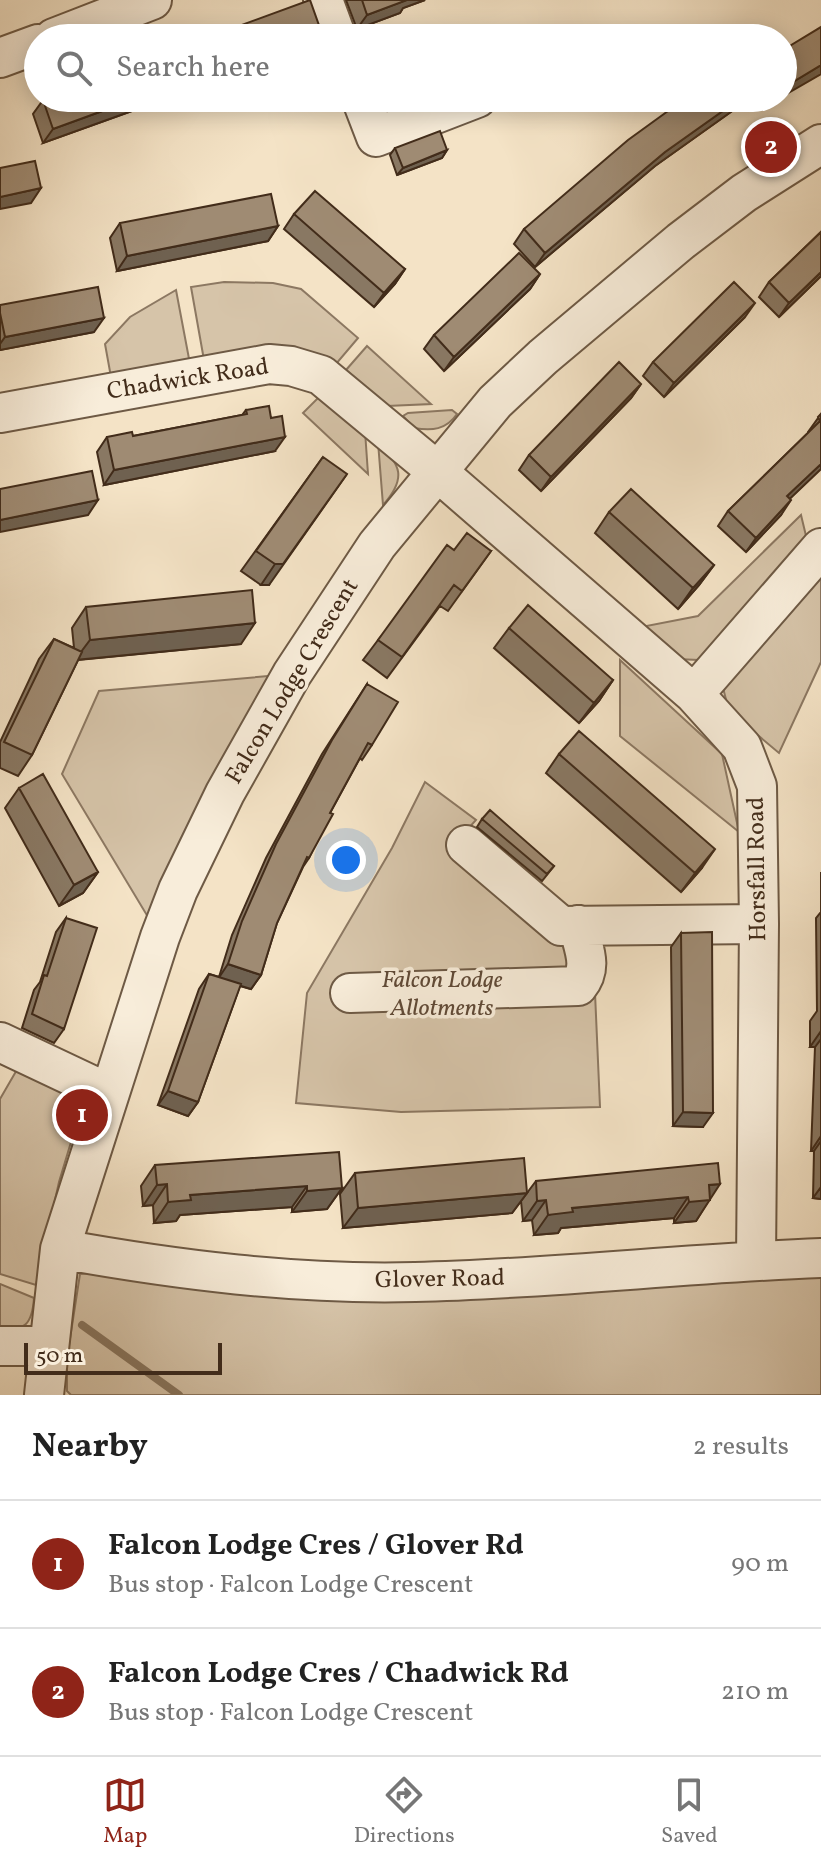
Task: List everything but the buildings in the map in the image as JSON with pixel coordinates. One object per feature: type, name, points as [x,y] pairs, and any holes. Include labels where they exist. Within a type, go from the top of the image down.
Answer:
[{"type":"street","points":[[90,24],[152,0]]},
{"type":"street","points":[[323,0],[332,24]]},
{"type":"street","points":[[0,58],[24,49]]},
{"type":"street","points":[[366,112],[376,137],[441,112]]},
{"type":"street","name":"Falcon Lodge Crescent","points":[[44,1395],[60,1249],[108,1093],[178,890],[225,793],[309,648],[377,545],[495,402],[543,357],[681,241],[744,193],[819,148]]},
{"type":"street","name":"Chadwick Road","points":[[0,413],[269,364],[291,366],[321,375],[438,472]]},
{"type":"street","name":"Horsfall Road","points":[[438,472],[694,694],[742,747],[757,786],[756,1261]]},
{"type":"street","points":[[694,694],[821,548]]},
{"type":"street","points":[[466,845],[561,926],[759,924]]},
{"type":"street","points":[[350,993],[578,986],[586,976],[587,965],[578,925]]},
{"type":"street","points":[[0,1042],[108,1093]]},
{"type":"street","name":"Glover Road","points":[[60,1249],[169,1268],[291,1279],[412,1282],[541,1277],[821,1258]]},
{"type":"street","points":[[0,1346],[48,1346]]},
{"type":"green space","points":[[224,282],[273,283],[301,289],[358,338],[336,364],[304,351],[288,349],[204,360],[191,287]]},
{"type":"green space","points":[[176,290],[190,364],[111,377],[105,344],[130,317]]},
{"type":"green space","points":[[367,346],[431,404],[387,406],[346,370]]},
{"type":"green space","points":[[322,394],[365,431],[368,474],[303,413]]},
{"type":"green space","points":[[452,410],[457,414],[453,419],[433,429],[414,428],[403,416],[408,413]]},
{"type":"green space","points":[[378,442],[392,458],[398,472],[396,487],[383,505]]},
{"type":"green space","points":[[801,515],[807,540],[699,660],[676,659],[641,627],[698,616]]},
{"type":"green space","points":[[821,573],[821,662],[779,753],[729,711],[722,684]]},
{"type":"green space","points":[[620,660],[722,754],[739,832],[620,736]]},
{"type":"green space","points":[[292,674],[160,937],[62,774],[99,691]]},
{"type":"green space","name":"Falcon Lodge Allotments","points":[[425,782],[476,820],[449,850],[594,970],[600,1107],[401,1112],[296,1103],[307,993],[392,848]]},
{"type":"green space","points":[[22,1061],[87,1089],[59,1182],[36,1285],[0,1274],[0,1099]]},
{"type":"green space","points":[[821,1271],[821,1395],[71,1395],[67,1391],[67,1358],[80,1274]]},
{"type":"green space","points":[[0,1284],[34,1298],[26,1324],[0,1334]]},
{"type":"waterway","points":[[82,1325],[179,1395]]},
{"type":"place","name":"Falcon Lodge Cres / Chadwick Rd","points":[[771,147]]},
{"type":"place","name":"Falcon Lodge Cres / Glover Rd","points":[[82,1115]]}]
